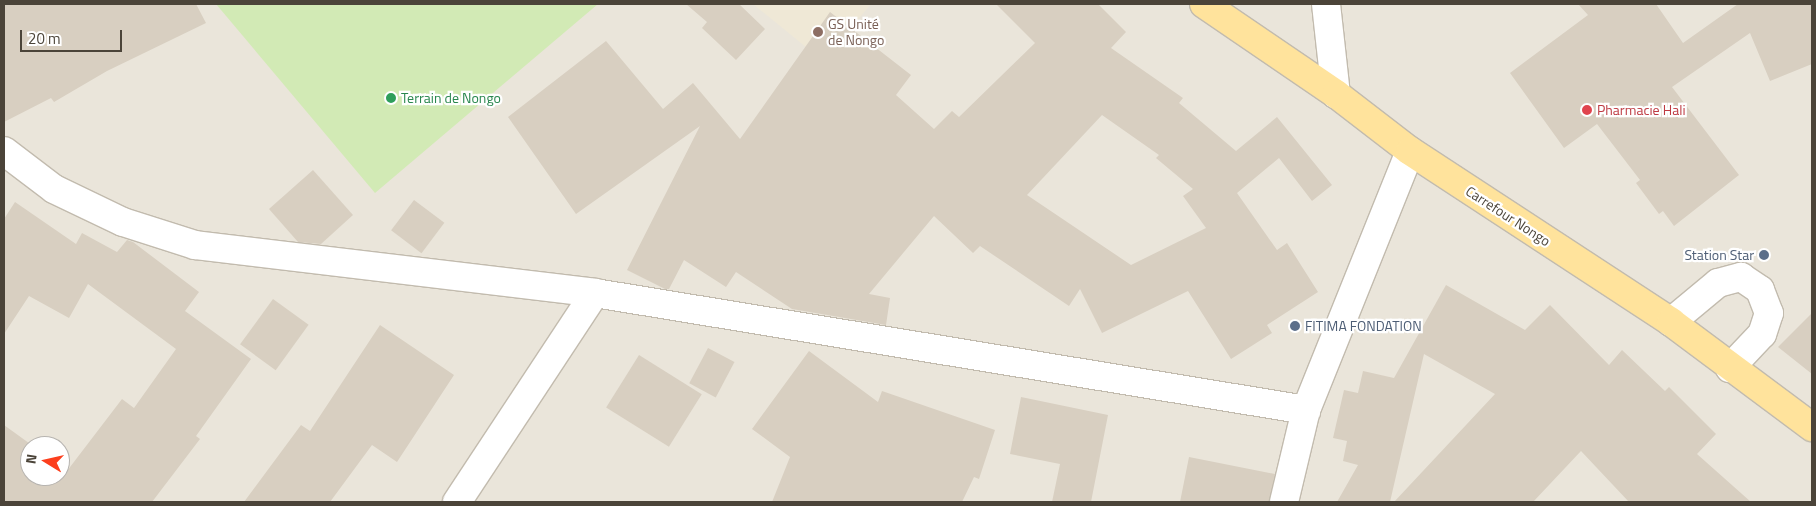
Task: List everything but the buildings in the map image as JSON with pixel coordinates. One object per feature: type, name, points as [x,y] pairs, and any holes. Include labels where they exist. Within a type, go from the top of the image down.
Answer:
[{"type":"main road","name":"Carrefour Nongo","points":[[1204,4],[1336,94],[1410,151],[1671,322],[1730,368],[1812,427]]},
{"type":"street","points":[[1326,4],[1336,94]]},
{"type":"street","points":[[4,151],[54,189],[123,222],[195,245],[595,293],[1306,410]]},
{"type":"street","points":[[1284,502],[1306,410],[1410,151]]},
{"type":"street","points":[[1671,322],[1718,283],[1741,277],[1760,290],[1769,313],[1762,334],[1730,368]]},
{"type":"street","points":[[457,502],[595,293]]},
{"type":"shaded area","points":[[4,4],[1812,4],[1812,502],[4,502]]},
{"type":"shaded area","name":"GS Unité de Nongo","points":[[753,4],[871,4],[823,61]]},
{"type":"green space","name":"Terrain de Nongo","points":[[216,4],[598,4],[375,193]]},
{"type":"place","name":"GS Unité de Nongo","points":[[818,32]]},
{"type":"place","name":"Terrain de Nongo","points":[[391,98]]},
{"type":"place","name":"Pharmacie Hali","points":[[1587,110]]},
{"type":"place","name":"Station Star","points":[[1764,255]]},
{"type":"place","name":"FITIMA FONDATION","points":[[1295,326]]}]
